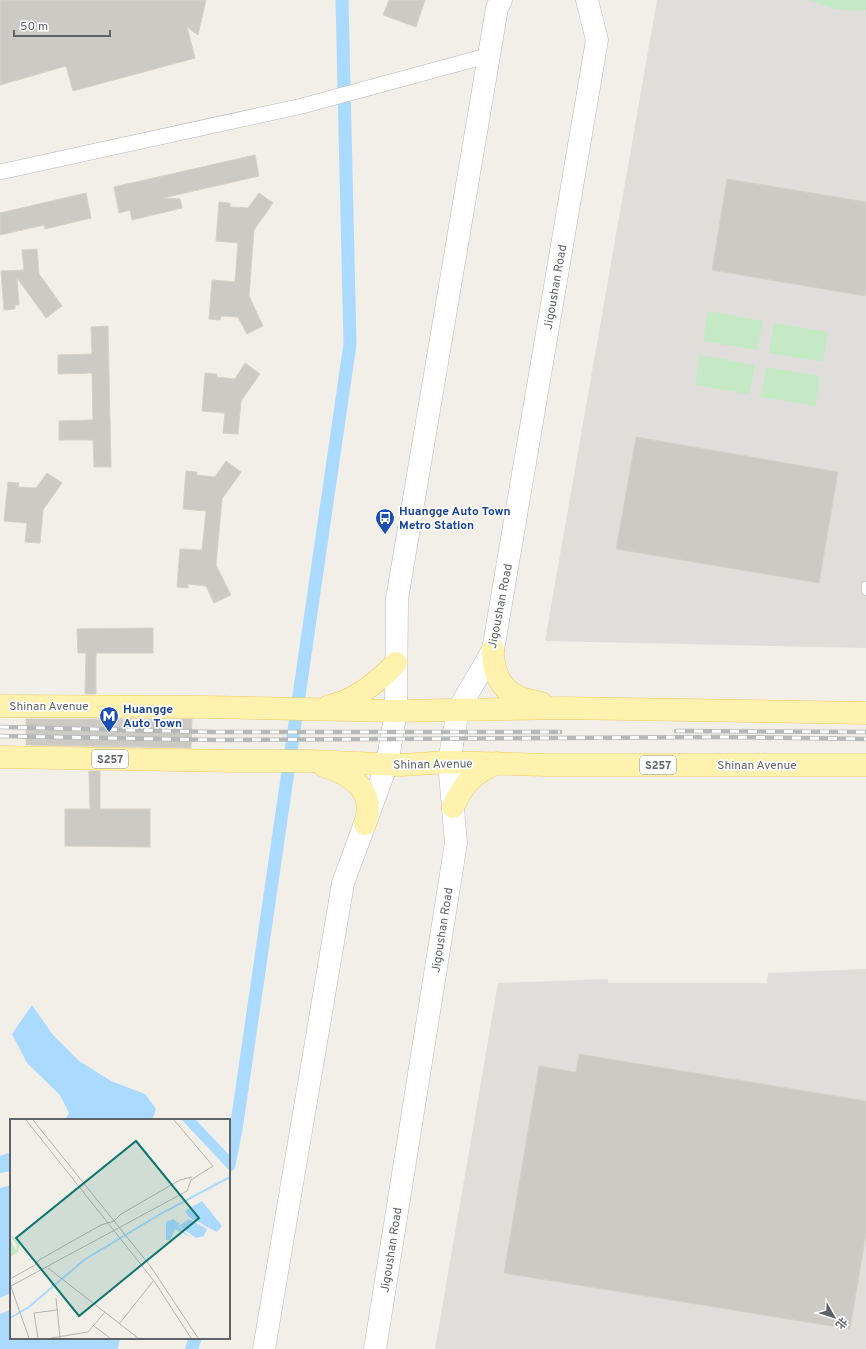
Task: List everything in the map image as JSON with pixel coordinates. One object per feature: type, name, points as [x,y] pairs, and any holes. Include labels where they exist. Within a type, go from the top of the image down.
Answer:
[{"type":"main road","points":[[264,1349],[344,883],[387,764],[396,711],[397,599],[497,8],[501,0]]},
{"type":"main road","name":"Jigoushan Road","points":[[375,1349],[456,843],[449,762],[458,710],[493,650],[597,40],[587,0]]},
{"type":"main road","points":[[493,650],[493,662],[496,673],[501,683],[509,691],[519,697],[563,708]]},
{"type":"main road","points":[[314,709],[340,703],[352,698],[384,676],[396,663]]},
{"type":"main road","name":"Shinan Avenue","points":[[0,706],[396,711],[563,708],[866,712]]},
{"type":"main road","name":"Shinan Avenue","points":[[0,758],[310,761],[358,774],[387,764],[449,762],[553,765],[866,765]]},
{"type":"main road","points":[[453,807],[458,795],[465,785],[485,768],[497,764]]},
{"type":"main road","points":[[358,774],[368,803],[368,814],[365,824]]},
{"type":"street","points":[[0,172],[302,106],[490,55]]},
{"type":"lane","points":[[866,586],[866,591]]},
{"type":"shaded area","points":[[657,0],[866,0],[866,648],[545,641]]},
{"type":"shaded area","points":[[866,969],[866,1349],[435,1349],[498,983],[608,979],[608,983],[767,983],[768,973]]},
{"type":"green space","points":[[810,0],[866,0],[866,10],[851,11],[837,9],[823,6]]},
{"type":"green space","points":[[708,311],[763,321],[757,350],[703,341]]},
{"type":"green space","points":[[774,323],[828,332],[823,362],[769,353]]},
{"type":"green space","points":[[700,355],[755,365],[749,394],[695,385]]},
{"type":"green space","points":[[766,367],[820,376],[815,406],[761,397]]},
{"type":"water","points":[[32,1005],[53,1035],[79,1061],[111,1081],[145,1094],[156,1109],[152,1119],[66,1119],[69,1113],[60,1095],[27,1063],[12,1034]]},
{"type":"water","points":[[10,1152],[10,1171],[0,1173],[0,1156]]},
{"type":"water","points":[[10,1185],[10,1293],[0,1298],[0,1188]]},
{"type":"water","points":[[10,1310],[10,1339],[120,1339],[118,1349],[0,1349],[0,1314]]},
{"type":"building","points":[[0,0],[206,0],[198,35],[187,27],[195,58],[73,91],[66,66],[0,85]]},
{"type":"building","points":[[389,0],[425,0],[416,27],[383,15]]},
{"type":"building","points":[[255,155],[259,176],[163,198],[180,199],[182,208],[132,220],[130,210],[119,213],[114,187]]},
{"type":"building","points":[[727,179],[866,202],[865,296],[712,270]]},
{"type":"building","points":[[86,193],[91,218],[45,229],[44,225],[0,235],[0,213]]},
{"type":"building","points":[[259,193],[273,203],[254,230],[249,296],[263,326],[247,334],[238,317],[221,316],[220,320],[209,319],[212,280],[235,282],[238,243],[216,241],[219,202],[230,203],[230,207],[248,208]]},
{"type":"building","points":[[37,249],[39,274],[62,306],[46,318],[17,278],[19,305],[15,305],[15,309],[4,310],[1,271],[24,270],[22,250]]},
{"type":"building","points":[[108,326],[111,467],[94,467],[93,440],[59,440],[59,421],[93,420],[92,373],[58,374],[58,355],[92,354],[91,327]]},
{"type":"building","points":[[245,363],[260,374],[241,401],[238,434],[223,433],[225,413],[202,411],[205,373],[217,374],[216,377],[235,379]]},
{"type":"building","points":[[636,437],[838,472],[819,583],[616,549]]},
{"type":"building","points":[[226,461],[241,472],[222,499],[216,565],[231,595],[214,603],[206,586],[188,584],[188,588],[177,587],[180,549],[202,550],[206,511],[183,509],[186,471],[197,472],[197,475],[215,477]]},
{"type":"building","points":[[47,473],[62,483],[43,510],[40,543],[25,542],[27,523],[4,521],[8,482],[19,483],[18,487],[36,488]]},
{"type":"building","points":[[153,628],[153,653],[96,653],[96,694],[85,694],[86,653],[78,653],[77,629]]},
{"type":"building","points":[[26,719],[192,719],[191,748],[26,745]]},
{"type":"building","points":[[89,771],[100,771],[100,809],[150,809],[150,847],[65,846],[65,809],[90,809]]},
{"type":"building","points":[[579,1054],[866,1101],[866,1234],[850,1329],[504,1273],[539,1066],[576,1072]]},
{"type":"waterway","points":[[230,1160],[237,1123],[350,344],[342,0]]},
{"type":"waterway","points":[[192,1349],[195,1339]]},
{"type":"railway","points":[[0,727],[212,732],[560,732]]},
{"type":"railway","points":[[676,731],[866,732]]},
{"type":"railway","points":[[0,736],[217,740],[723,737],[866,739]]},
{"type":"place","name":"Huangge Auto Town Metro Station","points":[[385,535]]},
{"type":"place","name":"Huangge Auto Town","points":[[109,733]]}]
